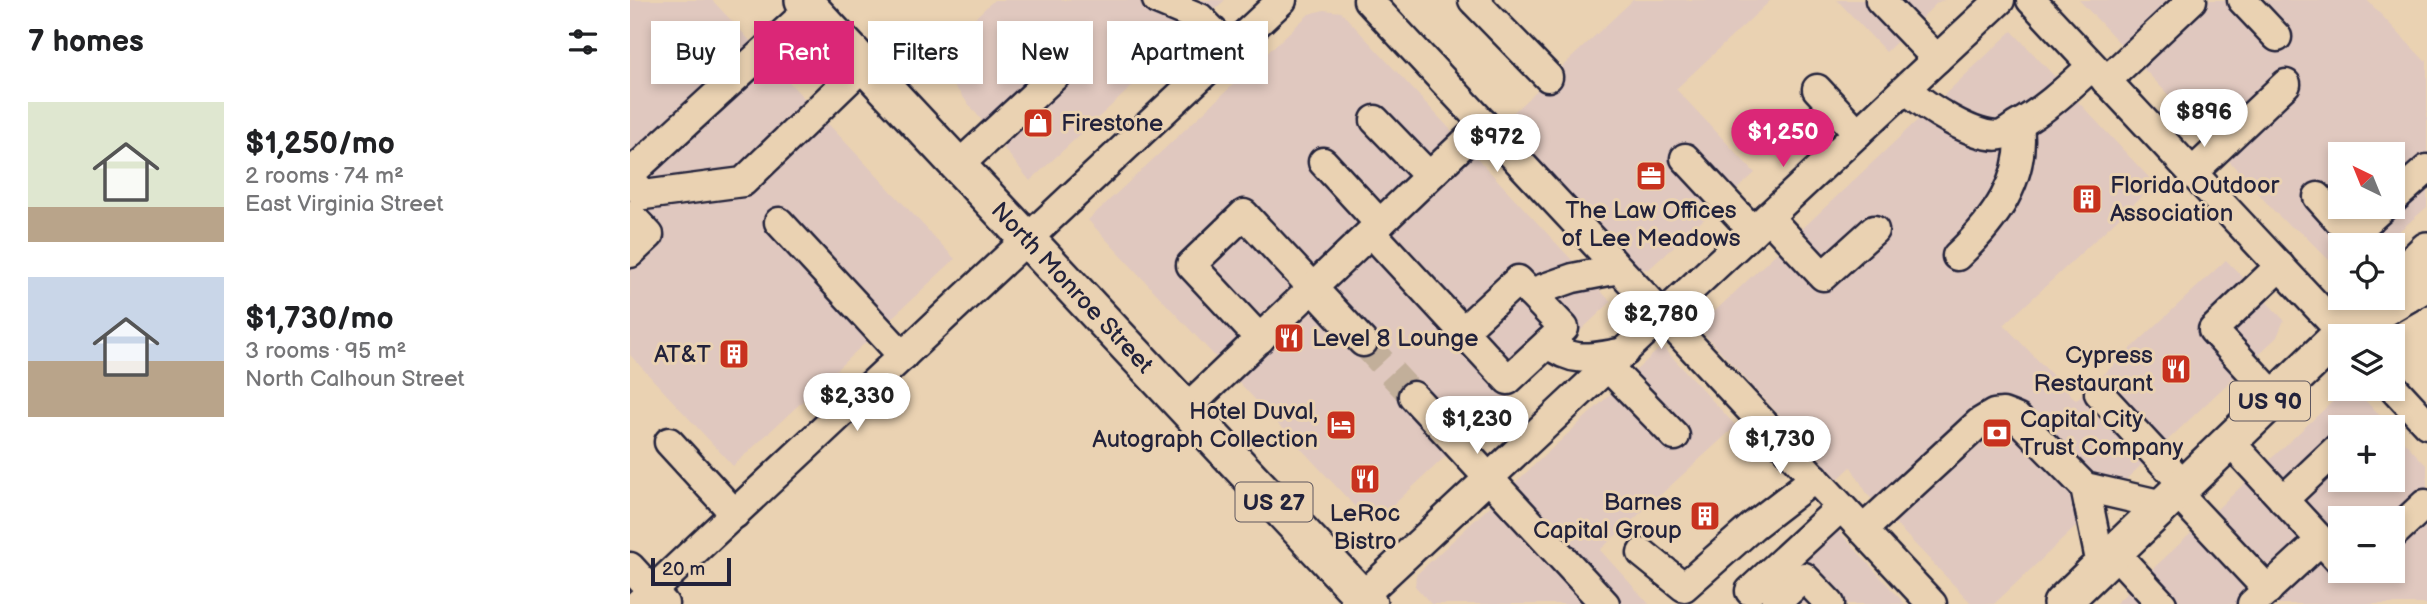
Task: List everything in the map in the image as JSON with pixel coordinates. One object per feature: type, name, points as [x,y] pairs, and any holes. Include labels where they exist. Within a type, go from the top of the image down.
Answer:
[{"type":"main road","name":"North Monroe Street","points":[[807,4],[1187,408],[1362,601]]},
{"type":"main road","points":[[2405,271],[2427,250]]},
{"type":"main road","name":"US 90","points":[[2359,324],[2427,283]]},
{"type":"main road","name":"US 90","points":[[2353,324],[2366,310]]},
{"type":"main road","name":"US 90","points":[[2061,604],[2328,348]]},
{"type":"street","points":[[1157,0],[1203,21]]},
{"type":"street","points":[[1260,21],[1282,0]]},
{"type":"street","points":[[1368,0],[1932,604]]},
{"type":"street","points":[[1473,0],[1548,77]]},
{"type":"street","points":[[1880,0],[1937,59]]},
{"type":"street","points":[[1362,601],[1489,478],[2000,0]]},
{"type":"street","points":[[2031,0],[2334,324]]},
{"type":"street","points":[[1906,89],[1927,106],[1983,134],[2001,135],[2099,73],[2192,0]]},
{"type":"street","points":[[2242,0],[2277,37]]},
{"type":"street","points":[[630,174],[807,4]]},
{"type":"street","points":[[630,180],[644,195],[743,182],[864,65]]},
{"type":"street","points":[[959,165],[1046,84]]},
{"type":"street","points":[[630,567],[652,600],[736,514],[1193,84]]},
{"type":"street","points":[[2192,173],[2286,84]]},
{"type":"street","points":[[1817,89],[1858,133]]},
{"type":"street","points":[[1375,120],[1429,176]]},
{"type":"street","points":[[1187,408],[1314,287],[1381,234],[1429,176],[1484,124]]},
{"type":"street","points":[[1957,256],[1996,215],[2007,194],[2017,169],[2021,140],[2019,125]]},
{"type":"street","points":[[1685,158],[1824,276],[1874,230]]},
{"type":"street","points":[[1323,162],[1463,331],[1508,380],[1564,327],[1518,280],[1463,331]]},
{"type":"street","points":[[2405,188],[2427,169]]},
{"type":"street","points":[[2318,197],[2328,208]]},
{"type":"street","points":[[1260,339],[1191,265],[1244,214],[1363,342]]},
{"type":"street","points":[[630,215],[649,235],[630,253]]},
{"type":"street","points":[[2338,219],[2352,235],[2370,219]]},
{"type":"street","points":[[779,222],[903,356]]},
{"type":"street","points":[[2275,397],[2213,330],[2280,266]]},
{"type":"street","points":[[1530,293],[1573,278],[1619,269]]},
{"type":"street","points":[[1548,343],[1571,357],[1616,359]]},
{"type":"street","points":[[1616,359],[1675,436]]},
{"type":"street","points":[[2099,393],[2175,494],[2260,597],[2321,540]]},
{"type":"street","points":[[1413,396],[1605,604]]},
{"type":"street","points":[[2405,401],[2427,424]]},
{"type":"street","points":[[1863,530],[1979,423],[1994,414],[2003,413],[2018,419],[2085,486],[2108,559],[2162,604]]},
{"type":"street","points":[[2229,441],[2328,548]]},
{"type":"street","points":[[669,442],[736,514]]},
{"type":"street","points":[[2283,499],[2328,457]]},
{"type":"street","points":[[1642,553],[1684,587],[1753,526],[1815,478]]},
{"type":"street","points":[[2085,486],[2175,494]]},
{"type":"street","points":[[2405,523],[2425,504]]},
{"type":"street","points":[[1762,597],[1841,507]]},
{"type":"street","points":[[1762,597],[1804,577],[1830,604]]},
{"type":"shaded area","points":[[630,0],[712,0],[732,21],[651,21],[651,84],[740,84],[740,30],[754,45],[754,84],[791,84],[955,259],[733,466],[630,355]]},
{"type":"shaded area","points":[[994,0],[1225,0],[1202,21],[1107,21],[1107,84],[1135,84],[1030,181],[953,84],[983,84],[983,21],[972,21]]},
{"type":"shaded area","points":[[1633,0],[1771,0],[1676,89],[1755,173],[1649,269],[1634,270],[1499,126]]},
{"type":"shaded area","points":[[1837,0],[1945,0],[1938,2],[1886,52]]},
{"type":"shaded area","points":[[2079,0],[2367,0],[2425,61],[2427,59],[2427,207],[2397,233],[2328,233],[2328,259],[2272,209]]},
{"type":"shaded area","points":[[1324,10],[1341,12],[1611,302],[1372,525],[1088,220],[1234,84],[1268,84],[1268,52],[1309,14]]},
{"type":"shaded area","points":[[2012,31],[2155,184],[2004,325],[2076,400],[2226,260],[2284,320],[2277,337],[1994,604],[1972,604],[1868,495],[1851,467],[1838,479],[1698,327]]},
{"type":"shaded area","points":[[1662,346],[1736,426],[1600,550],[1649,604],[1431,604],[1415,586],[1416,575]]},
{"type":"shaded area","points":[[2333,401],[2366,401],[2379,415],[2328,415],[2328,492],[2405,492],[2405,443],[2427,466],[2427,604],[2115,604]]},
{"type":"shaded area","points":[[1836,528],[1905,604],[1753,604]]},
{"type":"tunnel","points":[[1363,342],[1413,396]]},
{"type":"place","name":"Firestone","points":[[1038,123]]},
{"type":"place","name":"The Law Offices of Lee Meadows","points":[[1651,176]]},
{"type":"place","name":"Florida Outdoor Association","points":[[2087,199]]},
{"type":"place","name":"Level 8 Lounge","points":[[1289,338]]},
{"type":"place","name":"AT&T","points":[[734,354]]},
{"type":"place","name":"Cypress Restaurant","points":[[2176,369]]},
{"type":"place","name":"Hotel Duval, Autograph Collection","points":[[1341,425]]},
{"type":"place","name":"Capital City Trust Company","points":[[1997,433]]},
{"type":"place","name":"LeRoc Bistro","points":[[1365,479]]},
{"type":"place","name":"Barnes Capital Group","points":[[1705,516]]}]
